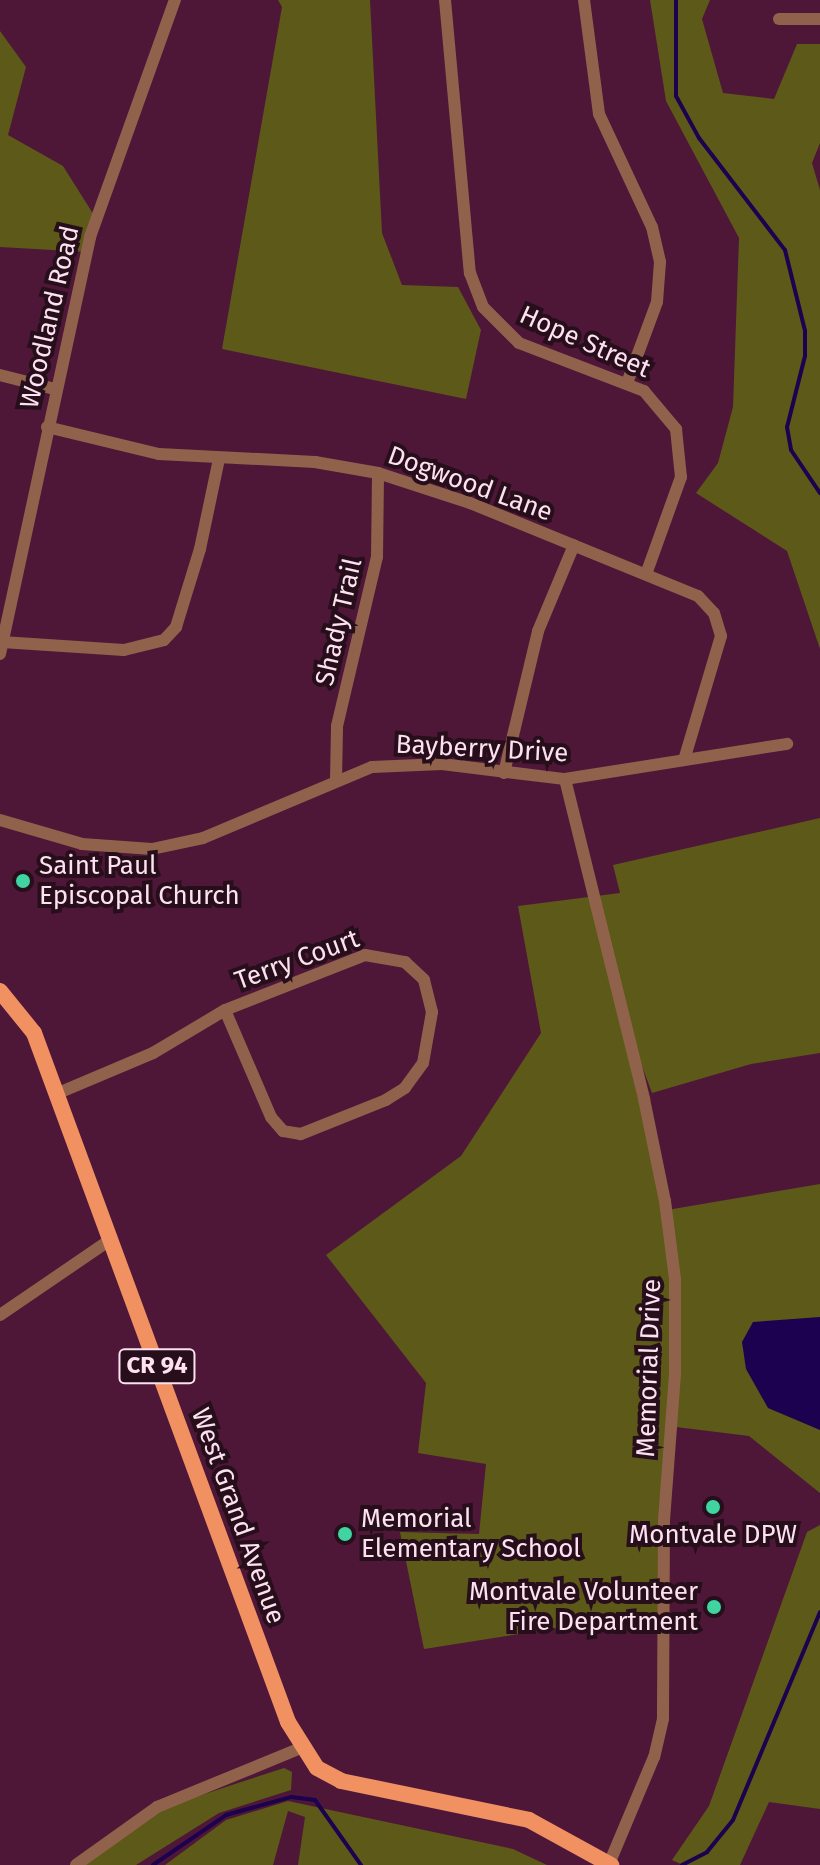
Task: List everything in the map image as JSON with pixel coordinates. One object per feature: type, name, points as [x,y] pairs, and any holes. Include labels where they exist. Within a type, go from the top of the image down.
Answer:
[{"type":"main road","name":"West Grand Avenue","points":[[0,991],[34,1033],[288,1722],[317,1768],[341,1781],[529,1820],[610,1865]]},
{"type":"street","name":"Woodland Road","points":[[1,648],[90,237],[175,0]]},
{"type":"street","name":"Hope Street","points":[[445,0],[475,292],[493,322],[519,343],[627,383],[668,414],[683,462],[678,489],[646,574]]},
{"type":"street","points":[[584,0],[599,114],[652,227],[660,262],[657,302],[627,383]]},
{"type":"street","points":[[779,19],[820,19]]},
{"type":"street","points":[[0,375],[55,389]]},
{"type":"street","name":"Dogwood Lane","points":[[47,427],[159,454],[315,462],[378,473],[574,545],[698,596],[719,624],[719,648],[685,757]]},
{"type":"street","points":[[1,648],[124,650],[164,640],[176,627],[200,549],[219,459]]},
{"type":"street","name":"Shady Trail","points":[[336,780],[337,726],[377,557],[378,473]]},
{"type":"street","points":[[504,773],[535,641],[574,545]]},
{"type":"street","name":"Bayberry Drive","points":[[0,820],[93,846],[152,849],[203,838],[372,767],[413,762],[565,779],[685,757],[787,744]]},
{"type":"street","name":"Memorial Drive","points":[[565,779],[580,856],[597,900],[644,1099],[665,1201],[675,1279],[675,1374],[664,1522],[665,1682],[654,1757],[610,1865]]},
{"type":"street","name":"Terry Court","points":[[56,1094],[153,1053],[225,1010],[281,985],[379,954],[416,970],[432,1006],[428,1048],[405,1088],[301,1134],[276,1125],[225,1010]]},
{"type":"street","points":[[0,1315],[110,1240]]},
{"type":"street","points":[[76,1865],[157,1807],[303,1747]]},
{"type":"shaded area","points":[[278,0],[370,0],[382,233],[402,285],[458,287],[481,330],[466,399],[222,349],[282,7]]},
{"type":"shaded area","points":[[650,0],[710,0],[702,19],[723,93],[774,99],[797,44],[820,44],[820,143],[812,163],[820,190],[820,649],[787,551],[696,493],[718,463],[733,407],[739,238],[666,101]]},
{"type":"shaded area","points":[[0,31],[26,67],[8,135],[63,166],[97,220],[88,252],[0,247]]},
{"type":"shaded area","points":[[820,818],[820,1053],[751,1064],[652,1093],[636,1050],[667,1210],[820,1184],[820,1493],[749,1436],[668,1426],[664,1611],[424,1649],[400,1532],[479,1534],[486,1464],[418,1453],[426,1383],[326,1255],[461,1156],[541,1033],[518,906],[620,893],[613,865]]},
{"type":"shaded area","points":[[820,1317],[820,1430],[768,1408],[746,1369],[742,1342],[753,1322]]},
{"type":"shaded area","points":[[820,1525],[820,1809],[769,1802],[740,1865],[683,1865],[672,1860],[709,1806],[807,1532]]},
{"type":"shaded area","points":[[284,1768],[292,1772],[291,1790],[219,1813],[136,1865],[86,1865],[125,1832],[174,1804]]},
{"type":"shaded area","points":[[288,1801],[513,1849],[547,1865],[298,1865],[305,1817],[288,1811],[273,1865],[165,1865],[226,1820]]},
{"type":"waterway","points":[[676,0],[676,96],[699,138],[785,250],[805,331],[805,356],[787,427],[791,450],[820,493]]},
{"type":"waterway","points":[[682,1865],[707,1852],[733,1820],[820,1612]]},
{"type":"waterway","points":[[153,1865],[226,1815],[291,1797],[315,1800],[361,1865]]},
{"type":"place","name":"Saint Paul Episcopal Church","points":[[23,881]]},
{"type":"place","name":"Montvale DPW","points":[[713,1507]]},
{"type":"place","name":"Memorial Elementary School","points":[[345,1534]]},
{"type":"place","name":"Montvale Volunteer Fire Department","points":[[714,1607]]}]
